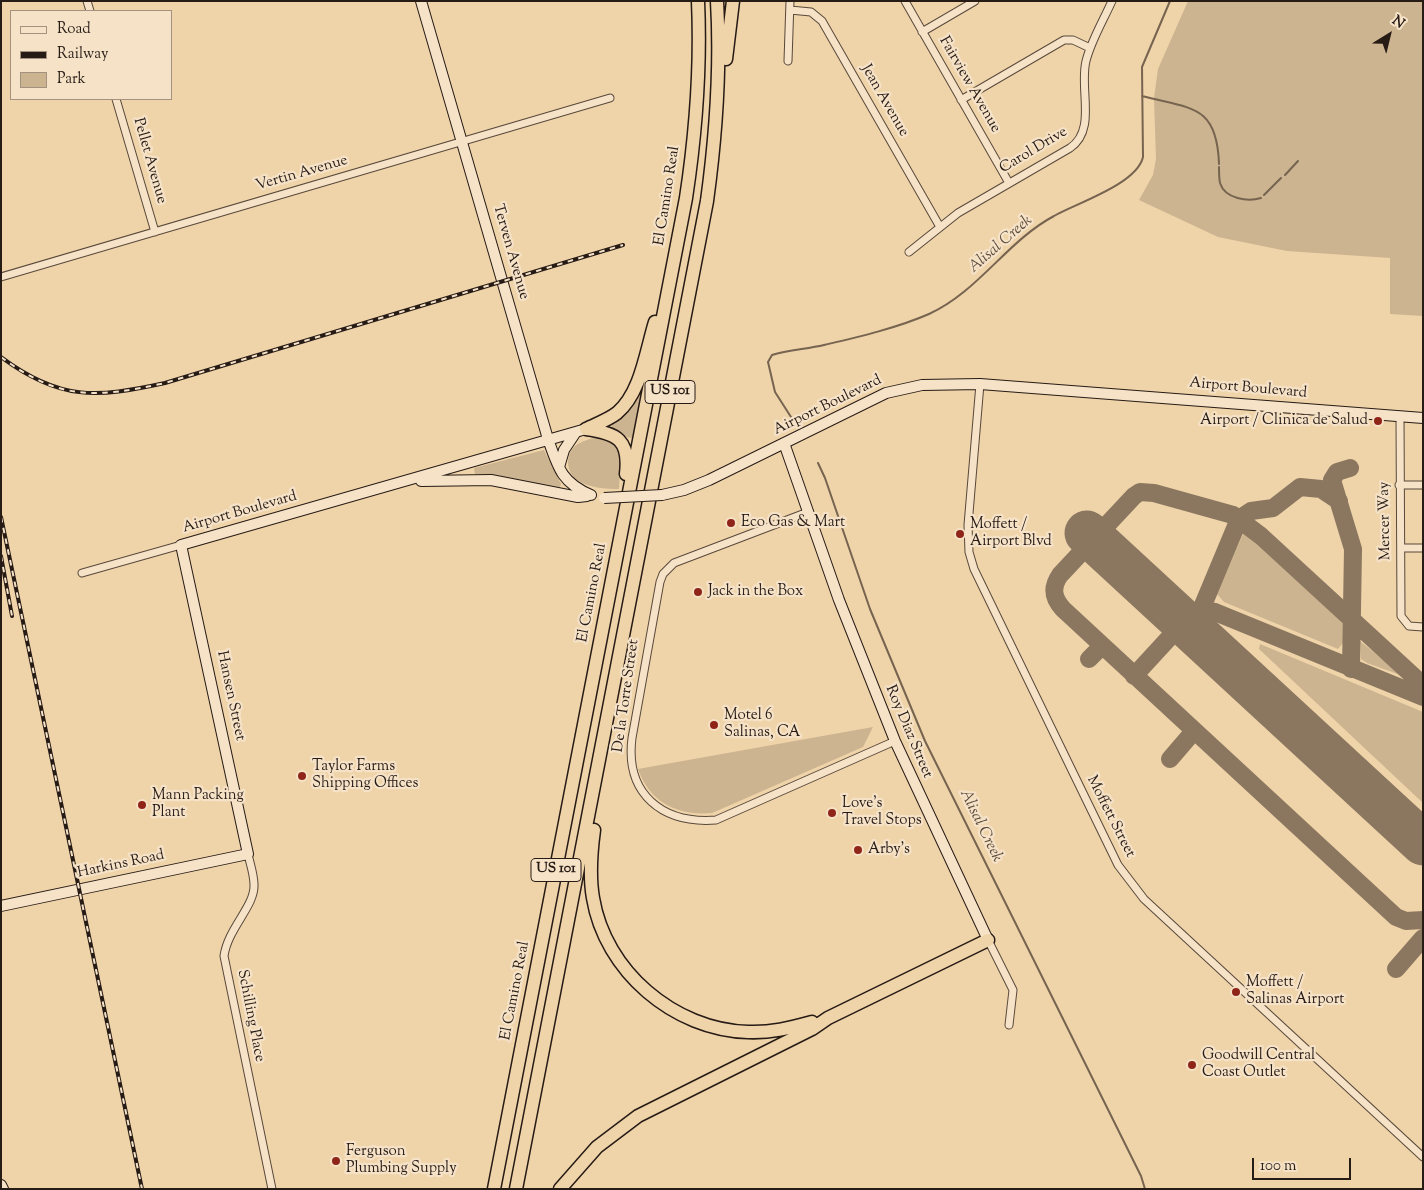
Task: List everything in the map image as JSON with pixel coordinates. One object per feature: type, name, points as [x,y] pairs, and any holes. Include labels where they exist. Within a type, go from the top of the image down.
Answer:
[{"type":"highway","name":"El Camino Real","points":[[494,1189],[678,242],[697,114],[699,29],[697,1]]},
{"type":"highway","name":"US 101","points":[[516,1189],[700,237],[713,159],[717,115],[719,72],[718,1]]},
{"type":"highway","points":[[717,115],[733,1]]},
{"type":"highway","points":[[581,430],[615,414],[622,408],[633,390],[678,242]]},
{"type":"highway","points":[[581,430],[608,432],[615,436],[625,449],[627,466],[617,552]]},
{"type":"highway","points":[[596,780],[598,804],[590,866],[593,900],[597,916],[608,942],[636,981],[659,1001],[673,1010],[705,1024],[727,1030],[764,1032],[794,1028],[828,1018]]},
{"type":"highway","points":[[560,1189],[597,1147],[638,1116],[812,1029],[828,1018],[988,940]]},
{"type":"main road","name":"Terven Avenue","points":[[421,1],[548,439],[559,468],[575,488],[591,496]]},
{"type":"main road","name":"Airport Boulevard","points":[[407,482],[491,480],[578,497],[604,498],[639,498],[684,490],[869,400],[903,388],[940,383],[980,384],[1423,418]]},
{"type":"main road","name":"Airport Boulevard","points":[[181,545],[407,482],[581,430]]},
{"type":"main road","points":[[559,468],[564,450],[581,430]]},
{"type":"main road","name":"Roy Diaz Street","points":[[784,443],[839,600],[895,742],[988,940]]},
{"type":"main road","name":"Hansen Street","points":[[181,545],[248,854]]},
{"type":"main road","name":"Harkins Road","points":[[1,906],[248,854]]},
{"type":"main road","points":[[1,1185],[3,1189]]},
{"type":"street","points":[[788,61],[790,1]]},
{"type":"street","name":"Fairview Avenue","points":[[905,1],[1009,183]]},
{"type":"street","points":[[922,32],[975,1]]},
{"type":"street","name":"Carol Drive","points":[[908,252],[958,213],[1070,148],[1081,137],[1085,124],[1084,73],[1090,48],[1112,1]]},
{"type":"street","name":"Jean Avenue","points":[[790,10],[810,12],[822,21],[940,227]]},
{"type":"street","points":[[960,100],[1064,40],[1071,39],[1090,48]]},
{"type":"street","name":"Vertin Avenue","points":[[1,277],[610,98]]},
{"type":"street","name":"Pellet Avenue","points":[[116,100],[155,232]]},
{"type":"street","name":"Moffett Street","points":[[980,384],[968,525],[971,559],[992,610],[1118,865],[1144,899],[1423,1157]]},
{"type":"street","name":"Mercer Way","points":[[1400,416],[1399,485],[1402,504],[1401,616],[1405,623],[1413,627],[1423,627]]},
{"type":"street","points":[[1399,485],[1423,485]]},
{"type":"street","name":"De la Torre Street","points":[[808,512],[674,563],[663,574],[632,738],[631,757],[634,774],[643,791],[663,811],[679,818],[690,820],[716,820],[895,742]]},
{"type":"street","name":"Airport Boulevard","points":[[82,573],[181,545]]},
{"type":"street","points":[[1401,548],[1423,548]]},
{"type":"street","name":"Schilling Place","points":[[248,854],[254,886],[252,898],[231,930],[226,942],[224,956],[272,1189]]},
{"type":"street","name":"Roy Diaz Street","points":[[988,940],[1013,990],[1009,1025]]},
{"type":"green space","points":[[1188,1],[1423,1],[1423,316],[1390,314],[1390,258],[1287,251],[1218,237],[1139,200],[1153,175],[1156,159],[1154,98],[1158,69]]},
{"type":"green space","points":[[645,377],[633,438],[625,437],[619,434],[610,423]]},
{"type":"green space","points":[[601,436],[612,440],[621,451],[619,489],[587,485],[577,480],[570,472],[568,462],[574,447],[583,441]]},
{"type":"green space","points":[[544,450],[561,484],[559,489],[475,474],[474,468]]},
{"type":"green space","points":[[1243,534],[1250,536],[1345,625],[1343,643],[1338,649],[1224,602],[1217,594]]},
{"type":"green space","points":[[1360,641],[1403,676],[1361,659]]},
{"type":"green space","points":[[1260,644],[1423,712],[1423,803],[1259,649]]},
{"type":"green space","points":[[873,727],[863,747],[712,813],[688,812],[667,805],[650,791],[638,769]]},
{"type":"waterway","name":"Alisal Creek","points":[[791,417],[775,392],[768,362],[772,355],[864,335],[904,324],[929,314],[963,293],[1037,226],[1105,192],[1130,176],[1138,167],[1143,157],[1142,67],[1170,1]]},
{"type":"waterway","points":[[1142,96],[1187,107],[1198,112],[1207,120],[1213,130],[1217,144],[1219,164]]},
{"type":"waterway","points":[[1285,175],[1298,161]]},
{"type":"waterway","points":[[1219,167],[1220,183],[1227,193],[1238,198],[1250,200],[1261,198]]},
{"type":"waterway","points":[[1264,195],[1281,178]]},
{"type":"waterway","name":"Alisal Creek","points":[[818,463],[825,478],[870,609],[925,741],[1141,1176],[1145,1189]]},
{"type":"taxiway","points":[[1350,468],[1337,472],[1332,480],[1353,549],[1351,669]]},
{"type":"taxiway","points":[[1201,610],[1239,519],[1251,511],[1273,508],[1300,487],[1321,489],[1339,501]]},
{"type":"taxiway","points":[[1423,685],[1261,536],[1233,515],[1154,493],[1140,492],[1134,496],[1060,575],[1055,584],[1055,597],[1063,609],[1396,917],[1406,921],[1423,920]]},
{"type":"taxiway","points":[[1134,676],[1192,613],[1201,610],[1215,612],[1423,697]]},
{"type":"taxiway","points":[[1089,659],[1102,646]]},
{"type":"taxiway","points":[[1170,759],[1194,731]]},
{"type":"taxiway","points":[[1396,969],[1423,938]]},
{"type":"runway","points":[[1087,533],[1423,843]]},
{"type":"railway","points":[[1,357],[42,382],[61,389],[98,393],[141,388],[165,383],[623,245]]},
{"type":"railway","points":[[1,517],[142,1189]]},
{"type":"railway","points":[[1,556],[12,616]]},
{"type":"place","name":"Airport / Clinica de Salud","points":[[1378,421]]},
{"type":"place","name":"Eco Gas & Mart","points":[[731,523]]},
{"type":"place","name":"Moffett / Airport Blvd","points":[[960,534]]},
{"type":"place","name":"Jack in the Box","points":[[698,592]]},
{"type":"place","name":"Motel 6 Salinas, CA","points":[[714,725]]},
{"type":"place","name":"Taylor Farms Shipping Offices","points":[[302,776]]},
{"type":"place","name":"Mann Packing Plant","points":[[142,805]]},
{"type":"place","name":"Love's Travel Stops","points":[[832,813]]},
{"type":"place","name":"Arby's","points":[[858,850]]},
{"type":"place","name":"Moffett / Salinas Airport","points":[[1236,992]]},
{"type":"place","name":"Goodwill Central Coast Outlet","points":[[1192,1065]]},
{"type":"place","name":"Ferguson Plumbing Supply","points":[[336,1161]]}]
